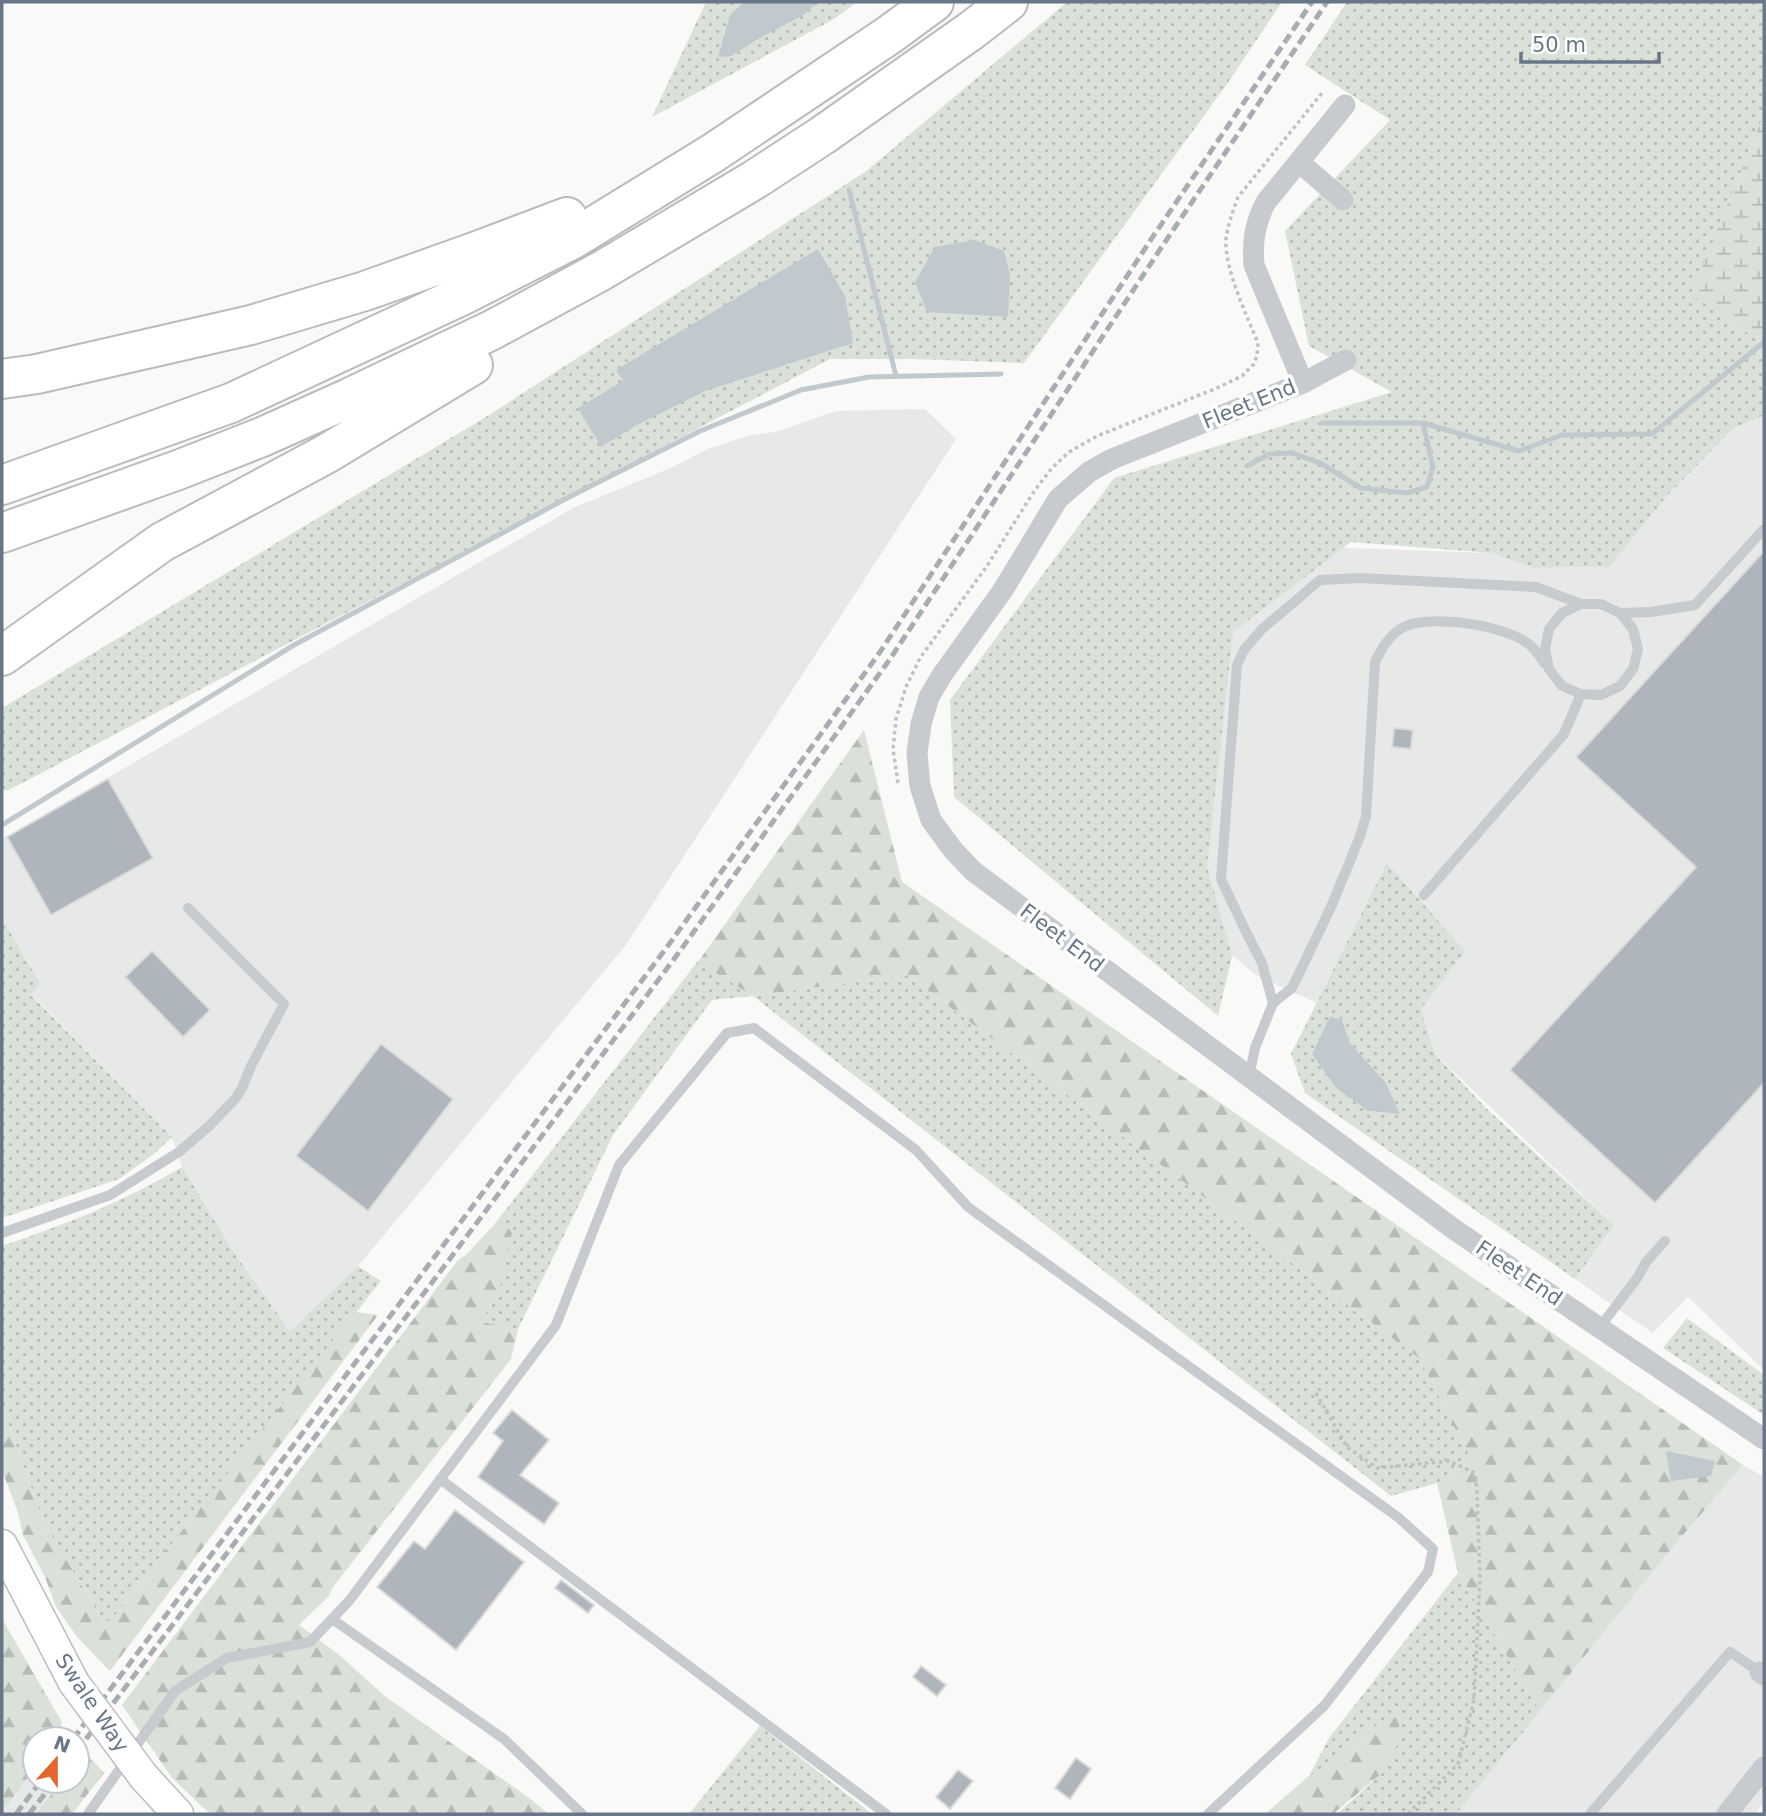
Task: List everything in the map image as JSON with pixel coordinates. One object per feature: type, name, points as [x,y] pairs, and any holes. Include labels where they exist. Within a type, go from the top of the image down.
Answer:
[{"type":"highway","points":[[2,485],[231,403],[460,296],[572,239],[713,153],[934,2]]},
{"type":"highway","points":[[2,533],[262,437],[492,330],[601,271],[754,180],[972,30],[1008,2]]},
{"type":"highway","points":[[2,379],[37,374],[238,329],[365,291],[551,223],[713,153]]},
{"type":"highway","points":[[2,656],[162,542],[326,454],[709,224],[754,180]]},
{"type":"main road","name":"Swale Way","points":[[2,1545],[74,1683],[144,1777],[178,1814]]},
{"type":"street","points":[[1303,383],[1254,265],[1254,231],[1266,202],[1345,105]]},
{"type":"street","points":[[1299,162],[1343,200]]},
{"type":"street","name":"Fleet End","points":[[1346,360],[1303,383],[1112,459],[1089,472],[1058,499],[1003,590],[929,696],[920,724],[917,753],[919,786],[932,820],[953,850],[973,871],[1455,1230],[1764,1439]]},
{"type":"street","points":[[1727,1814],[1764,1767]]},
{"type":"lane","points":[[1620,613],[1651,612],[1695,605],[1764,529]]},
{"type":"lane","points":[[1250,1077],[1255,1048],[1273,1003],[1293,988],[1331,907],[1366,817],[1375,662],[1386,641],[1405,626],[1424,621],[1456,621],[1508,633],[1532,646],[1562,685],[1581,694],[1601,695],[1620,686],[1633,670],[1638,649],[1633,629],[1620,613],[1601,604],[1581,604],[1536,587],[1360,578],[1320,580],[1262,629],[1244,650],[1237,665],[1221,879],[1262,963],[1273,1003]]},
{"type":"lane","points":[[1549,669],[1545,649],[1549,629],[1562,613],[1581,604]]},
{"type":"lane","points":[[1424,895],[1564,734],[1581,694]]},
{"type":"lane","points":[[2,1233],[110,1195],[179,1152],[209,1126],[242,1088],[285,1004],[188,908]]},
{"type":"lane","points":[[88,1814],[175,1691],[227,1658],[310,1642],[349,1601],[556,1325],[619,1165],[727,1033],[754,1028],[916,1150],[968,1207],[1399,1518],[1433,1549],[1428,1573],[1324,1706],[1208,1814]]},
{"type":"lane","points":[[1600,1327],[1638,1277],[1646,1262],[1665,1241]]},
{"type":"lane","points":[[440,1479],[886,1814]]},
{"type":"lane","points":[[332,1619],[504,1739],[582,1814]]},
{"type":"lane","points":[[1590,1814],[1730,1652],[1762,1674]]},
{"type":"shaded area","points":[[744,2],[817,2],[805,14],[731,56],[718,57],[730,15]]},
{"type":"shaded area","points":[[975,240],[1004,251],[1010,276],[1008,317],[927,312],[915,282],[935,247]]},
{"type":"shaded area","points":[[818,249],[845,296],[853,343],[705,391],[637,425],[601,447],[578,408],[623,381],[616,370]]},
{"type":"shaded area","points":[[925,409],[956,439],[626,945],[358,1266],[290,1331],[237,1257],[182,1167],[172,1137],[31,994],[40,983],[2,919],[2,839],[573,508],[673,467],[708,449],[747,436],[775,432],[836,411]]},
{"type":"shaded area","points":[[1764,415],[1764,1370],[1688,1297],[1653,1333],[1575,1279],[1614,1225],[1434,1053],[1260,978],[1087,839],[989,714],[1320,547],[1492,553],[1533,568],[1608,567],[1666,497],[1734,429]]},
{"type":"shaded area","points":[[1330,1016],[1342,1020],[1350,1043],[1386,1083],[1400,1114],[1368,1111],[1336,1088],[1312,1054]]},
{"type":"shaded area","points":[[1666,1451],[1715,1461],[1711,1476],[1671,1481]]},
{"type":"shaded area","points":[[1743,1465],[1764,1477],[1764,1802],[1755,1814],[1456,1814],[1673,1547]]},
{"type":"shaded area","points":[[48,1712],[60,1725],[38,1725]]},
{"type":"shaded area","points":[[21,1746],[21,1795],[87,1795],[72,1814],[2,1814],[2,1770]]},
{"type":"shaded area","points":[[91,1759],[104,1773],[91,1790]]},
{"type":"green space","points":[[706,2],[857,2],[834,19],[652,117]]},
{"type":"green space","points":[[1067,2],[1282,2],[1227,84],[1024,363],[830,359],[7,791],[2,788],[2,708],[489,415],[865,172]]},
{"type":"green space","points":[[1347,2],[1764,2],[1764,114],[1692,294],[1764,344],[1764,415],[1733,429],[1666,497],[1609,567],[1533,568],[1492,553],[1351,542],[1233,632],[1207,866],[1232,956],[1218,1016],[954,797],[950,700],[1114,478],[1392,392],[1309,346],[1285,231],[1390,120],[1305,65]]},
{"type":"green space","points":[[1764,114],[1764,344],[1691,294]]},
{"type":"green space","points":[[864,730],[902,882],[1743,1465],[1540,1711],[1458,1573],[1437,1483],[1470,1457],[1419,1358],[907,975],[753,996],[698,962]]},
{"type":"green space","points":[[1387,863],[1465,951],[1421,1009],[1434,1053],[1486,1108],[1614,1225],[1575,1279],[1305,1093],[1291,1054]],"holes":[[[1330,1016],[1342,1020],[1350,1043],[1386,1083],[1400,1114],[1368,1111],[1336,1088],[1312,1054]]]},
{"type":"green space","points":[[2,919],[40,983],[31,995],[172,1137],[154,1154],[119,1179],[2,1218]]},
{"type":"green space","points":[[698,961],[753,996],[712,1000],[613,1135],[518,1329],[481,1322],[494,1225]]},
{"type":"green space","points":[[907,975],[1419,1358],[1471,1457],[1437,1483],[1391,1496],[753,996]]},
{"type":"green space","points":[[182,1167],[237,1257],[290,1331],[358,1266],[381,1281],[117,1613],[105,1624],[44,1523],[2,1406],[2,1246],[94,1211]]},
{"type":"green space","points":[[500,1218],[512,1233],[500,1288],[482,1322],[518,1329],[511,1359],[333,1587],[328,1597],[299,1625],[338,1654],[386,1697],[549,1814],[210,1814],[172,1778],[122,1705],[458,1260],[467,1254]]},
{"type":"green space","points":[[355,1312],[378,1315],[110,1671],[78,1638],[56,1607],[45,1577],[23,1535],[2,1470],[2,1406],[44,1523],[105,1624],[117,1613]]},
{"type":"green space","points":[[1687,1318],[1764,1375],[1764,1415],[1663,1348]]},
{"type":"green space","points":[[1458,1573],[1540,1711],[1456,1814],[1337,1814],[1381,1774],[1371,1728],[1338,1761],[1309,1776],[1329,1738]]},
{"type":"green space","points":[[2,1619],[62,1722],[61,1725],[21,1725],[21,1787],[2,1812]]},
{"type":"green space","points":[[1399,1715],[1399,1742],[1381,1774],[1333,1814],[1265,1814],[1309,1776],[1338,1761],[1371,1728]]},
{"type":"green space","points":[[760,1726],[872,1814],[689,1814]]},
{"type":"green space","points":[[91,1759],[104,1773],[91,1790]]},
{"type":"green space","points":[[51,1795],[87,1795],[72,1814],[36,1814]]},
{"type":"building","points":[[1764,551],[1764,1083],[1655,1203],[1510,1070],[1696,867],[1576,757]]},
{"type":"building","points":[[1394,728],[1413,730],[1411,749],[1392,747]]},
{"type":"building","points":[[108,779],[153,858],[51,915],[7,837]]},
{"type":"building","points":[[152,951],[210,1010],[183,1037],[125,977]]},
{"type":"building","points":[[381,1044],[453,1099],[368,1211],[296,1156]]},
{"type":"building","points":[[512,1410],[549,1440],[520,1475],[559,1503],[544,1524],[478,1477],[503,1441],[493,1433]]},
{"type":"building","points":[[455,1510],[524,1562],[456,1650],[377,1587],[414,1541],[425,1549]]},
{"type":"building","points":[[561,1580],[594,1605],[588,1613],[555,1588]]},
{"type":"building","points":[[921,1666],[946,1685],[937,1696],[913,1677]]},
{"type":"building","points":[[1076,1758],[1091,1769],[1070,1799],[1055,1788]]},
{"type":"building","points":[[958,1770],[973,1781],[950,1809],[936,1797]]},
{"type":"waterway","points":[[849,190],[896,376]]},
{"type":"waterway","points":[[1322,423],[1423,423],[1519,451],[1562,435],[1652,434],[1764,342]]},
{"type":"waterway","points":[[2,825],[294,645],[571,496],[700,431],[801,390],[869,377],[1001,374]]},
{"type":"waterway","points":[[1247,466],[1269,454],[1292,453],[1320,463],[1361,488],[1407,493],[1427,487],[1433,467],[1423,423]]},
{"type":"railway","points":[[84,1725],[667,947],[880,652],[1152,238],[1312,2]]},
{"type":"railway","points":[[91,1733],[677,955],[890,659],[1327,2]]},
{"type":"railway","points":[[16,1814],[30,1795]]},
{"type":"railway","points":[[29,1814],[44,1795]]}]
